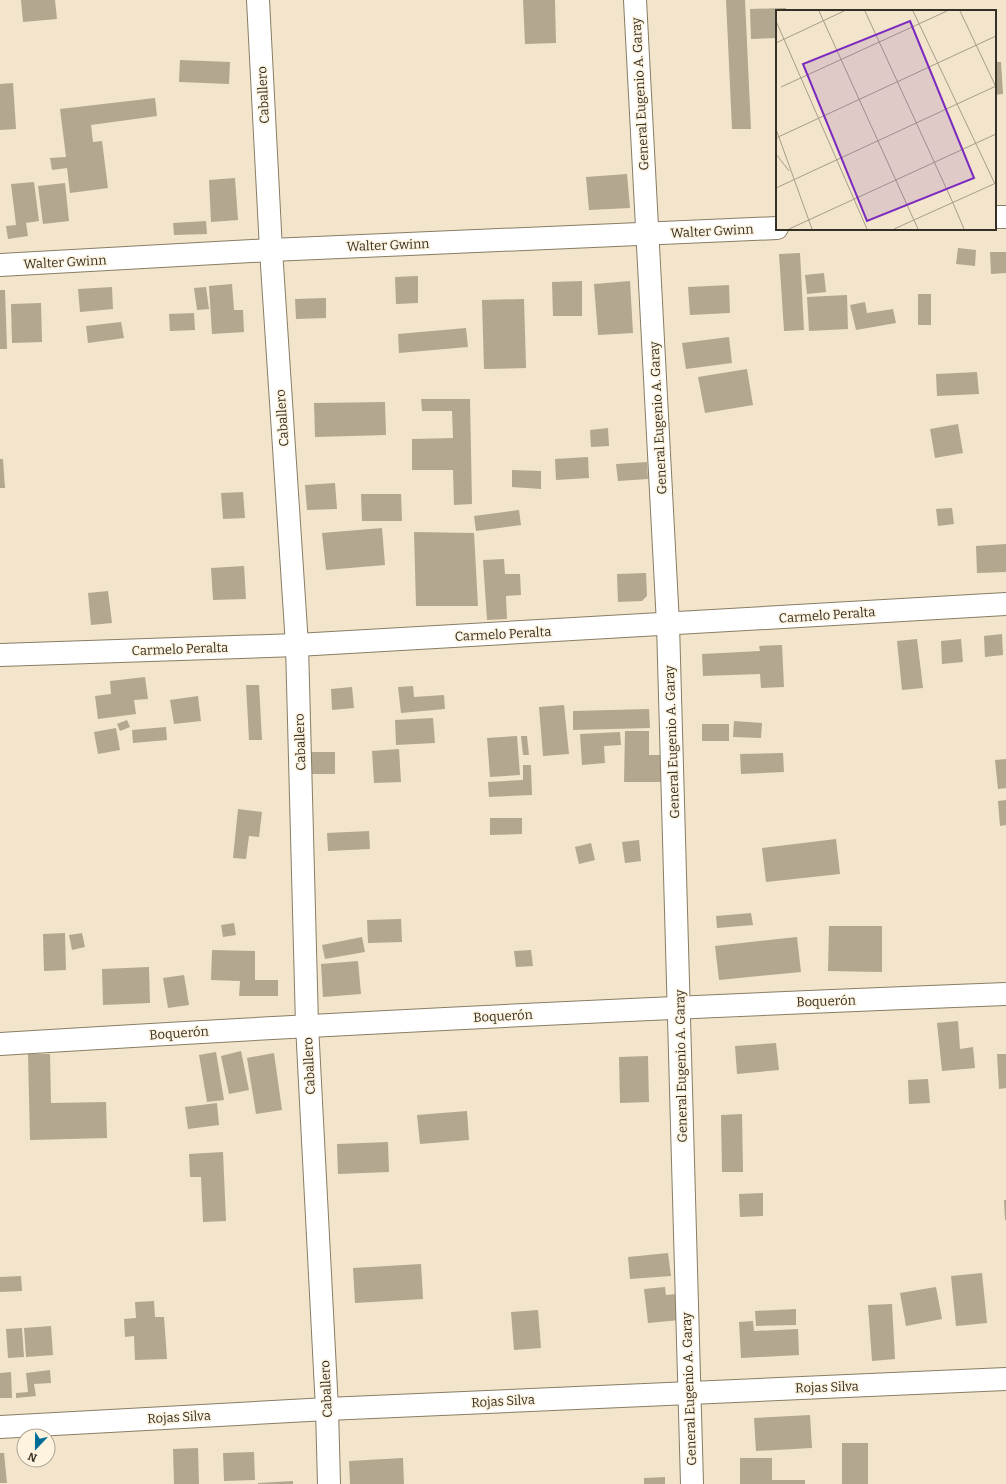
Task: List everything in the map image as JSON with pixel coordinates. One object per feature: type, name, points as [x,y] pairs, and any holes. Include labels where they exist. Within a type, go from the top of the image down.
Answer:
[{"type":"street","name":"Caballero","points":[[258,0],[271,250],[297,645],[307,1025],[327,1410],[329,1484]]},
{"type":"street","name":"General Eugenio A. Garay","points":[[635,0],[668,624],[680,1007],[688,1392],[692,1484]]},
{"type":"street","points":[[996,218],[1006,217]]},
{"type":"street","name":"Walter Gwinn","points":[[0,265],[271,250],[776,228]]},
{"type":"street","name":"Carmelo Peralta","points":[[0,655],[297,645],[1006,604]]},
{"type":"street","name":"Boquerón","points":[[0,1044],[307,1025],[680,1007],[1006,994]]},
{"type":"street","name":"Rojas Silva","points":[[0,1427],[688,1392],[1006,1379]]},
{"type":"building","points":[[21,0],[55,0],[57,19],[23,22]]},
{"type":"building","points":[[523,0],[555,0],[556,43],[525,44]]},
{"type":"building","points":[[726,0],[745,0],[751,129],[732,129]]},
{"type":"building","points":[[786,8],[786,10],[776,10],[776,38],[751,39],[750,9]]},
{"type":"building","points":[[180,60],[230,62],[229,84],[179,82]]},
{"type":"building","points":[[996,62],[1001,62],[1003,94],[996,95]]},
{"type":"building","points":[[13,83],[16,129],[0,130],[0,84]]},
{"type":"building","points":[[155,98],[157,116],[91,125],[93,142],[102,141],[108,188],[70,193],[67,168],[52,170],[50,158],[66,157],[60,109]]},
{"type":"building","points":[[627,174],[630,208],[589,210],[586,177]]},
{"type":"building","points":[[235,178],[238,220],[211,222],[209,180]]},
{"type":"building","points":[[34,182],[39,221],[26,223],[28,236],[8,239],[6,226],[16,225],[11,184]]},
{"type":"building","points":[[65,183],[69,221],[43,224],[38,186]]},
{"type":"building","points":[[206,221],[207,234],[174,235],[173,223]]},
{"type":"building","points":[[958,248],[976,250],[975,266],[956,264]]},
{"type":"building","points":[[990,252],[1006,252],[1006,273],[991,274]]},
{"type":"building","points":[[800,253],[804,330],[784,331],[779,254]]},
{"type":"building","points":[[824,273],[826,292],[807,294],[805,275]]},
{"type":"building","points":[[418,276],[418,303],[396,304],[395,277]]},
{"type":"building","points":[[582,281],[582,316],[553,316],[552,282]]},
{"type":"building","points":[[630,281],[633,333],[598,335],[594,284]]},
{"type":"building","points":[[232,284],[234,310],[243,310],[244,332],[212,334],[209,286]]},
{"type":"building","points":[[729,285],[730,313],[690,315],[688,287]]},
{"type":"building","points":[[112,287],[113,309],[80,312],[78,289]]},
{"type":"building","points":[[206,287],[209,309],[197,310],[194,288]]},
{"type":"building","points":[[0,290],[5,290],[7,349],[0,349]]},
{"type":"building","points":[[918,294],[931,294],[931,325],[918,325]]},
{"type":"building","points":[[847,295],[848,329],[809,331],[807,297]]},
{"type":"building","points":[[326,298],[326,318],[296,319],[295,299]]},
{"type":"building","points":[[524,299],[526,368],[484,369],[482,300]]},
{"type":"building","points":[[865,302],[867,313],[893,309],[896,323],[856,330],[850,305]]},
{"type":"building","points":[[41,303],[42,342],[12,343],[11,304]]},
{"type":"building","points":[[194,313],[195,330],[170,331],[169,314]]},
{"type":"building","points":[[121,322],[124,338],[88,343],[86,326]]},
{"type":"building","points":[[466,328],[468,347],[399,353],[398,334]]},
{"type":"building","points":[[729,337],[732,363],[686,369],[682,343]]},
{"type":"building","points":[[747,369],[753,405],[705,413],[698,377]]},
{"type":"building","points":[[977,372],[979,394],[937,396],[936,374]]},
{"type":"building","points":[[421,399],[470,399],[472,504],[454,505],[453,470],[412,470],[412,439],[453,438],[452,411],[422,411]]},
{"type":"building","points":[[385,402],[386,435],[315,437],[314,403]]},
{"type":"building","points":[[958,424],[963,453],[935,458],[930,429]]},
{"type":"building","points":[[608,428],[609,446],[591,447],[590,430]]},
{"type":"building","points":[[588,457],[589,478],[556,480],[555,459]]},
{"type":"building","points":[[0,459],[3,459],[5,488],[0,488]]},
{"type":"building","points":[[647,462],[648,479],[618,481],[616,464]]},
{"type":"building","points":[[512,470],[541,471],[541,489],[512,487]]},
{"type":"building","points":[[335,483],[337,509],[307,510],[305,485]]},
{"type":"building","points":[[243,492],[245,518],[223,519],[221,493]]},
{"type":"building","points":[[361,494],[401,494],[402,521],[362,521]]},
{"type":"building","points":[[952,508],[954,524],[938,526],[936,509]]},
{"type":"building","points":[[519,510],[521,525],[476,531],[474,516]]},
{"type":"building","points":[[382,528],[385,565],[326,570],[322,533]]},
{"type":"building","points":[[414,532],[474,533],[478,606],[416,606]]},
{"type":"building","points":[[1006,544],[1006,572],[977,573],[976,546]]},
{"type":"building","points":[[504,559],[505,574],[520,574],[521,595],[506,596],[507,619],[487,620],[483,560]]},
{"type":"building","points":[[244,566],[246,599],[213,600],[211,568]]},
{"type":"building","points":[[646,573],[647,596],[642,601],[618,602],[617,574]]},
{"type":"building","points":[[108,591],[112,623],[91,625],[88,593]]},
{"type":"building","points":[[1002,634],[1003,655],[985,657],[984,636]]},
{"type":"building","points":[[917,639],[923,688],[902,690],[897,641]]},
{"type":"building","points":[[961,639],[963,662],[942,664],[941,641]]},
{"type":"building","points":[[782,645],[784,687],[761,688],[760,674],[703,676],[702,654],[760,651],[759,646]]},
{"type":"building","points":[[145,677],[148,699],[134,700],[136,714],[98,719],[95,696],[111,694],[110,681]]},
{"type":"building","points":[[246,685],[259,685],[262,740],[249,740]]},
{"type":"building","points":[[413,686],[414,697],[444,695],[445,709],[401,713],[398,687]]},
{"type":"building","points":[[352,687],[354,708],[332,710],[331,689]]},
{"type":"building","points":[[198,696],[201,721],[174,724],[170,700]]},
{"type":"building","points":[[564,705],[569,754],[543,756],[539,707]]},
{"type":"building","points":[[649,709],[650,728],[573,730],[573,711]]},
{"type":"building","points":[[433,718],[435,743],[396,745],[395,720]]},
{"type":"building","points":[[127,720],[130,727],[120,731],[117,724]]},
{"type":"building","points":[[734,721],[762,723],[761,738],[733,737]]},
{"type":"building","points":[[702,724],[729,724],[729,741],[702,741]]},
{"type":"building","points":[[166,727],[167,740],[133,743],[132,730]]},
{"type":"building","points":[[116,728],[120,750],[98,754],[94,732]]},
{"type":"building","points":[[625,731],[649,731],[649,755],[661,755],[661,782],[624,782]]},
{"type":"building","points":[[620,732],[621,745],[604,746],[605,763],[582,765],[580,734]]},
{"type":"building","points":[[517,736],[520,775],[490,777],[487,738]]},
{"type":"building","points":[[521,736],[527,736],[529,755],[523,755]]},
{"type":"building","points":[[399,749],[401,782],[374,783],[372,751]]},
{"type":"building","points":[[304,752],[335,752],[335,774],[305,774]]},
{"type":"building","points":[[783,753],[784,772],[741,774],[740,754]]},
{"type":"building","points":[[1006,759],[1006,788],[998,789],[995,760]]},
{"type":"building","points":[[523,765],[531,765],[532,795],[489,797],[488,782],[523,780]]},
{"type":"building","points":[[1006,800],[1006,825],[1000,826],[998,801]]},
{"type":"building","points":[[238,809],[262,812],[259,837],[249,836],[246,859],[233,858]]},
{"type":"building","points":[[490,818],[522,818],[522,834],[490,835]]},
{"type":"building","points":[[369,831],[370,849],[328,851],[327,833]]},
{"type":"building","points":[[836,839],[840,874],[766,882],[762,848]]},
{"type":"building","points":[[639,840],[641,861],[625,863],[622,842]]},
{"type":"building","points":[[591,843],[595,860],[579,864],[575,847]]},
{"type":"building","points":[[751,913],[753,925],[717,928],[716,916]]},
{"type":"building","points":[[401,919],[402,942],[368,943],[367,920]]},
{"type":"building","points":[[234,923],[236,935],[223,937],[221,925]]},
{"type":"building","points":[[829,926],[882,926],[882,972],[828,971]]},
{"type":"building","points":[[65,933],[66,970],[44,971],[43,934]]},
{"type":"building","points":[[82,933],[85,947],[72,950],[69,935]]},
{"type":"building","points":[[362,937],[365,952],[325,959],[322,945]]},
{"type":"building","points":[[797,937],[801,972],[719,980],[715,946]]},
{"type":"building","points":[[212,950],[255,951],[255,980],[278,980],[278,996],[239,996],[240,981],[211,980]]},
{"type":"building","points":[[531,950],[533,966],[516,967],[514,951]]},
{"type":"building","points":[[358,961],[361,994],[323,997],[321,964]]},
{"type":"building","points":[[149,967],[150,1003],[103,1005],[102,969]]},
{"type":"building","points":[[184,975],[189,1005],[168,1008],[163,978]]},
{"type":"building","points":[[958,1021],[960,1049],[973,1047],[975,1068],[942,1071],[937,1023]]},
{"type":"building","points":[[776,1043],[779,1070],[737,1074],[735,1046]]},
{"type":"building","points":[[241,1051],[249,1090],[229,1094],[221,1056]]},
{"type":"building","points":[[216,1052],[224,1100],[207,1102],[199,1055]]},
{"type":"building","points":[[274,1053],[282,1110],[256,1114],[247,1058]]},
{"type":"building","points":[[28,1054],[50,1054],[51,1103],[106,1102],[107,1138],[30,1140]]},
{"type":"building","points":[[997,1054],[1006,1054],[1006,1088],[999,1089]]},
{"type":"building","points":[[648,1056],[649,1102],[620,1103],[619,1057]]},
{"type":"building","points":[[928,1079],[930,1103],[909,1104],[908,1080]]},
{"type":"building","points":[[217,1103],[219,1125],[188,1129],[185,1107]]},
{"type":"building","points":[[467,1111],[469,1140],[420,1144],[417,1115]]},
{"type":"building","points":[[742,1114],[743,1172],[722,1172],[721,1115]]},
{"type":"building","points":[[388,1142],[389,1172],[338,1174],[337,1144]]},
{"type":"building","points":[[223,1152],[226,1221],[203,1222],[201,1177],[190,1177],[189,1154]]},
{"type":"building","points":[[763,1193],[763,1216],[740,1217],[739,1194]]},
{"type":"building","points":[[1004,1200],[1006,1200],[1006,1220],[1005,1220]]},
{"type":"building","points":[[668,1253],[671,1276],[630,1279],[628,1257]]},
{"type":"building","points":[[421,1264],[423,1299],[355,1303],[353,1268]]},
{"type":"building","points":[[982,1273],[987,1323],[956,1326],[951,1276]]},
{"type":"building","points":[[21,1276],[22,1291],[0,1292],[0,1277]]},
{"type":"building","points":[[665,1287],[666,1295],[676,1294],[680,1320],[648,1323],[644,1289]]},
{"type":"building","points":[[936,1287],[942,1319],[906,1326],[900,1293]]},
{"type":"building","points":[[154,1301],[155,1317],[164,1317],[167,1359],[135,1360],[134,1336],[125,1337],[124,1319],[136,1318],[135,1302]]},
{"type":"building","points":[[892,1304],[895,1359],[872,1361],[868,1305]]},
{"type":"building","points":[[796,1309],[796,1325],[756,1326],[755,1311]]},
{"type":"building","points":[[538,1310],[541,1348],[514,1350],[511,1312]]},
{"type":"building","points":[[753,1321],[754,1331],[798,1329],[799,1355],[741,1358],[739,1322]]},
{"type":"building","points":[[51,1326],[53,1355],[26,1357],[24,1328]]},
{"type":"building","points":[[22,1328],[24,1357],[8,1358],[6,1329]]},
{"type":"building","points":[[50,1370],[51,1383],[34,1384],[36,1396],[16,1398],[16,1393],[28,1392],[26,1373]]},
{"type":"building","points":[[11,1372],[12,1398],[0,1398],[0,1373]]},
{"type":"building","points":[[810,1415],[812,1448],[756,1451],[754,1418]]},
{"type":"building","points":[[842,1443],[868,1443],[868,1484],[842,1484]]},
{"type":"building","points":[[198,1448],[199,1484],[174,1484],[173,1449]]},
{"type":"building","points":[[254,1452],[255,1480],[224,1481],[223,1453]]},
{"type":"building","points":[[0,1453],[4,1453],[7,1483],[0,1483]]},
{"type":"building","points":[[403,1458],[404,1484],[350,1484],[349,1461]]},
{"type":"building","points":[[740,1458],[772,1458],[772,1480],[805,1480],[805,1484],[740,1484]]},
{"type":"building","points":[[665,1477],[665,1484],[644,1484],[644,1478]]},
{"type":"building","points":[[293,1481],[293,1484],[258,1484],[258,1483]]}]
